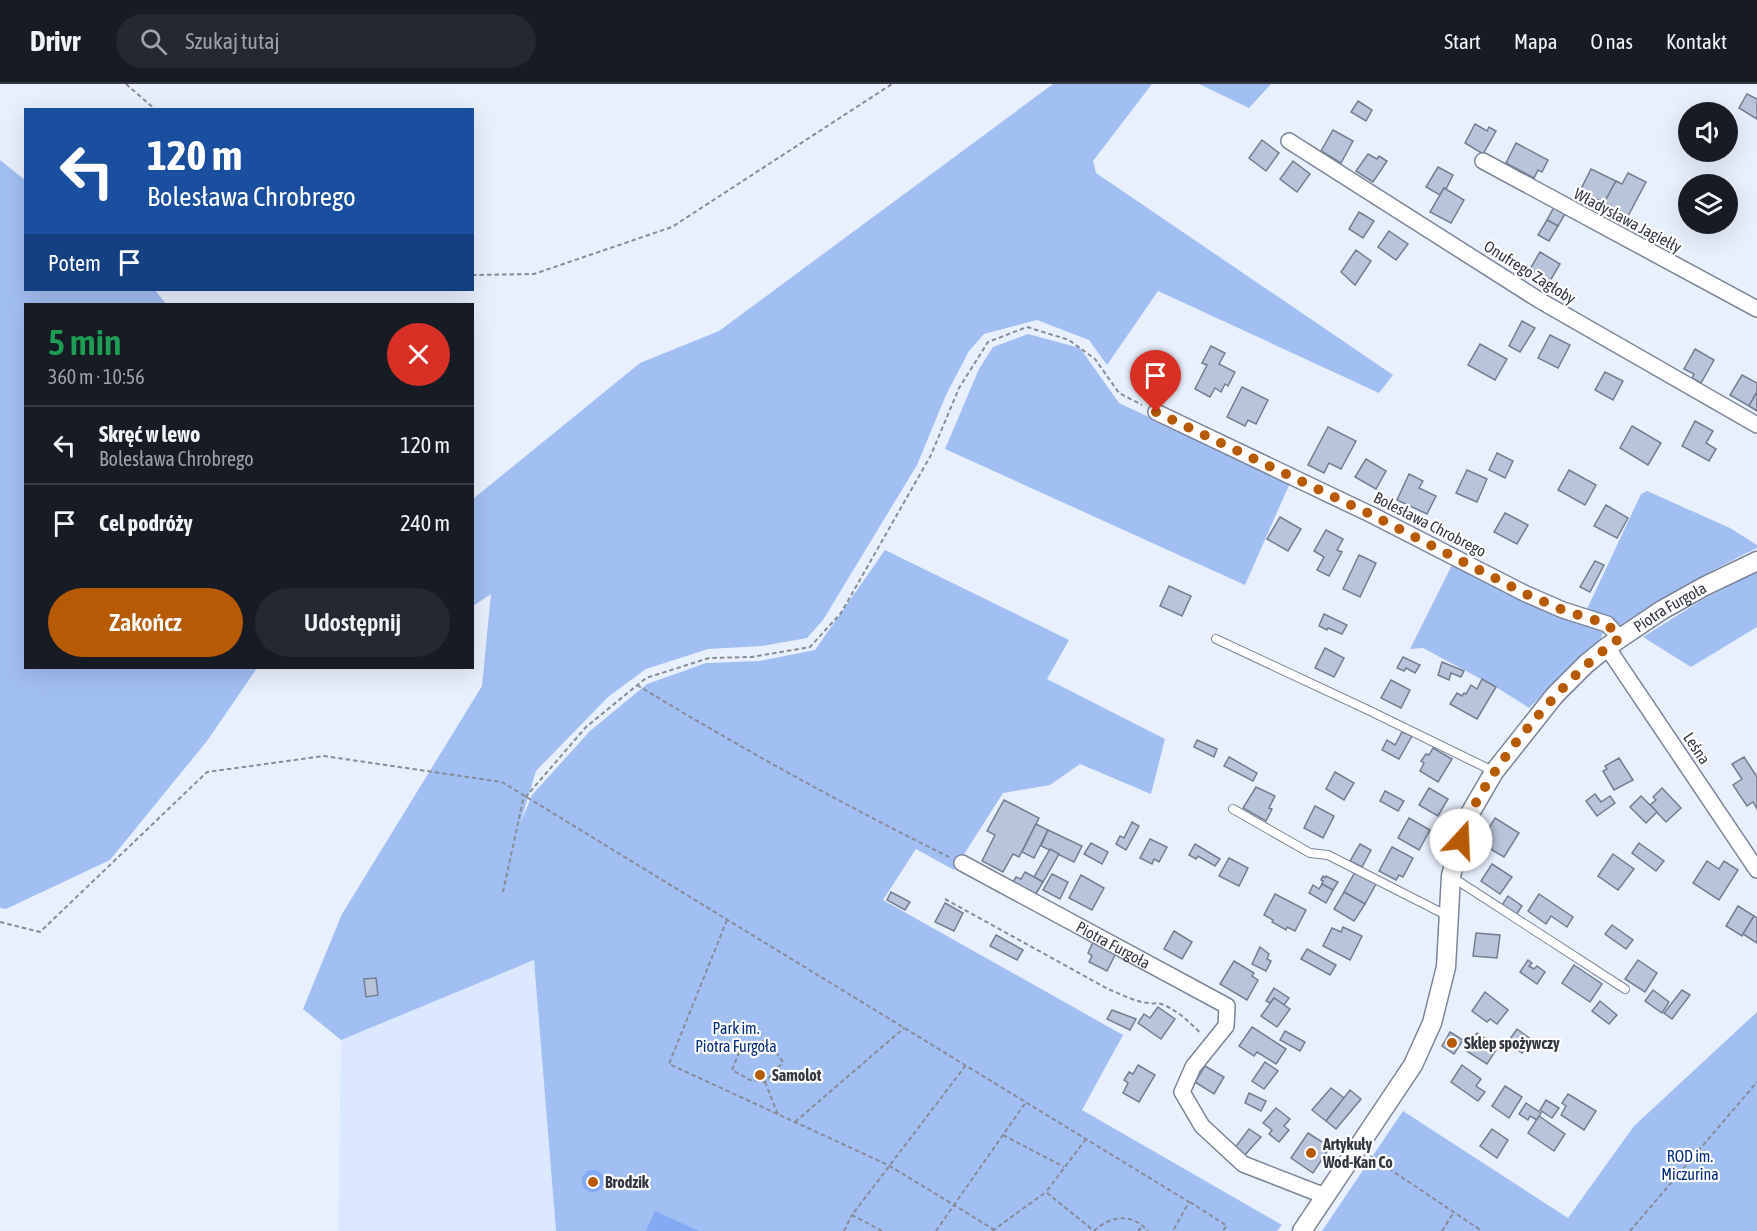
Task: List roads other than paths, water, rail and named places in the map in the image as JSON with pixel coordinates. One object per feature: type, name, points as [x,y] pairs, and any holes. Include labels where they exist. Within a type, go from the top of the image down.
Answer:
[{"type":"street","name":"Onufrego Zagłoby","points":[[1289,141],[1539,300],[1757,425]]},
{"type":"street","name":"Władysława Jagiełły","points":[[1483,161],[1757,309]]},
{"type":"street","name":"Bolesława Chrobrego","points":[[1156,412],[1372,515],[1526,594],[1563,610],[1607,624],[1614,643]]},
{"type":"street","name":"Piotra Furgoła","points":[[1302,1231],[1413,1065],[1432,1023],[1446,967],[1451,876],[1465,822],[1494,772],[1555,695],[1586,664],[1662,610],[1757,561]]},
{"type":"street","name":"Leśna","points":[[1614,643],[1757,870]]},
{"type":"street","name":"Piotra Furgoła","points":[[962,863],[1227,1006],[1226,1026],[1193,1067],[1182,1092],[1202,1126],[1243,1164],[1325,1196]]},
{"type":"lane","points":[[1216,639],[1494,772]]},
{"type":"lane","points":[[1233,809],[1310,853],[1328,855],[1449,917]]},
{"type":"lane","points":[[1451,876],[1625,989]]},
{"type":"place","name":"Sklep spożywczy","points":[[1452,1043]]},
{"type":"place","name":"Samolot","points":[[760,1075]]},
{"type":"place","name":"Artykuły Wod-Kan Co","points":[[1311,1153]]},
{"type":"place","name":"Brodzik","points":[[593,1182]]},
{"type":"park label","name":"Park im. Piotra Furgoła","points":[[736,1037]]},
{"type":"park label","name":"ROD im. Miczurina","points":[[1690,1165]]}]
